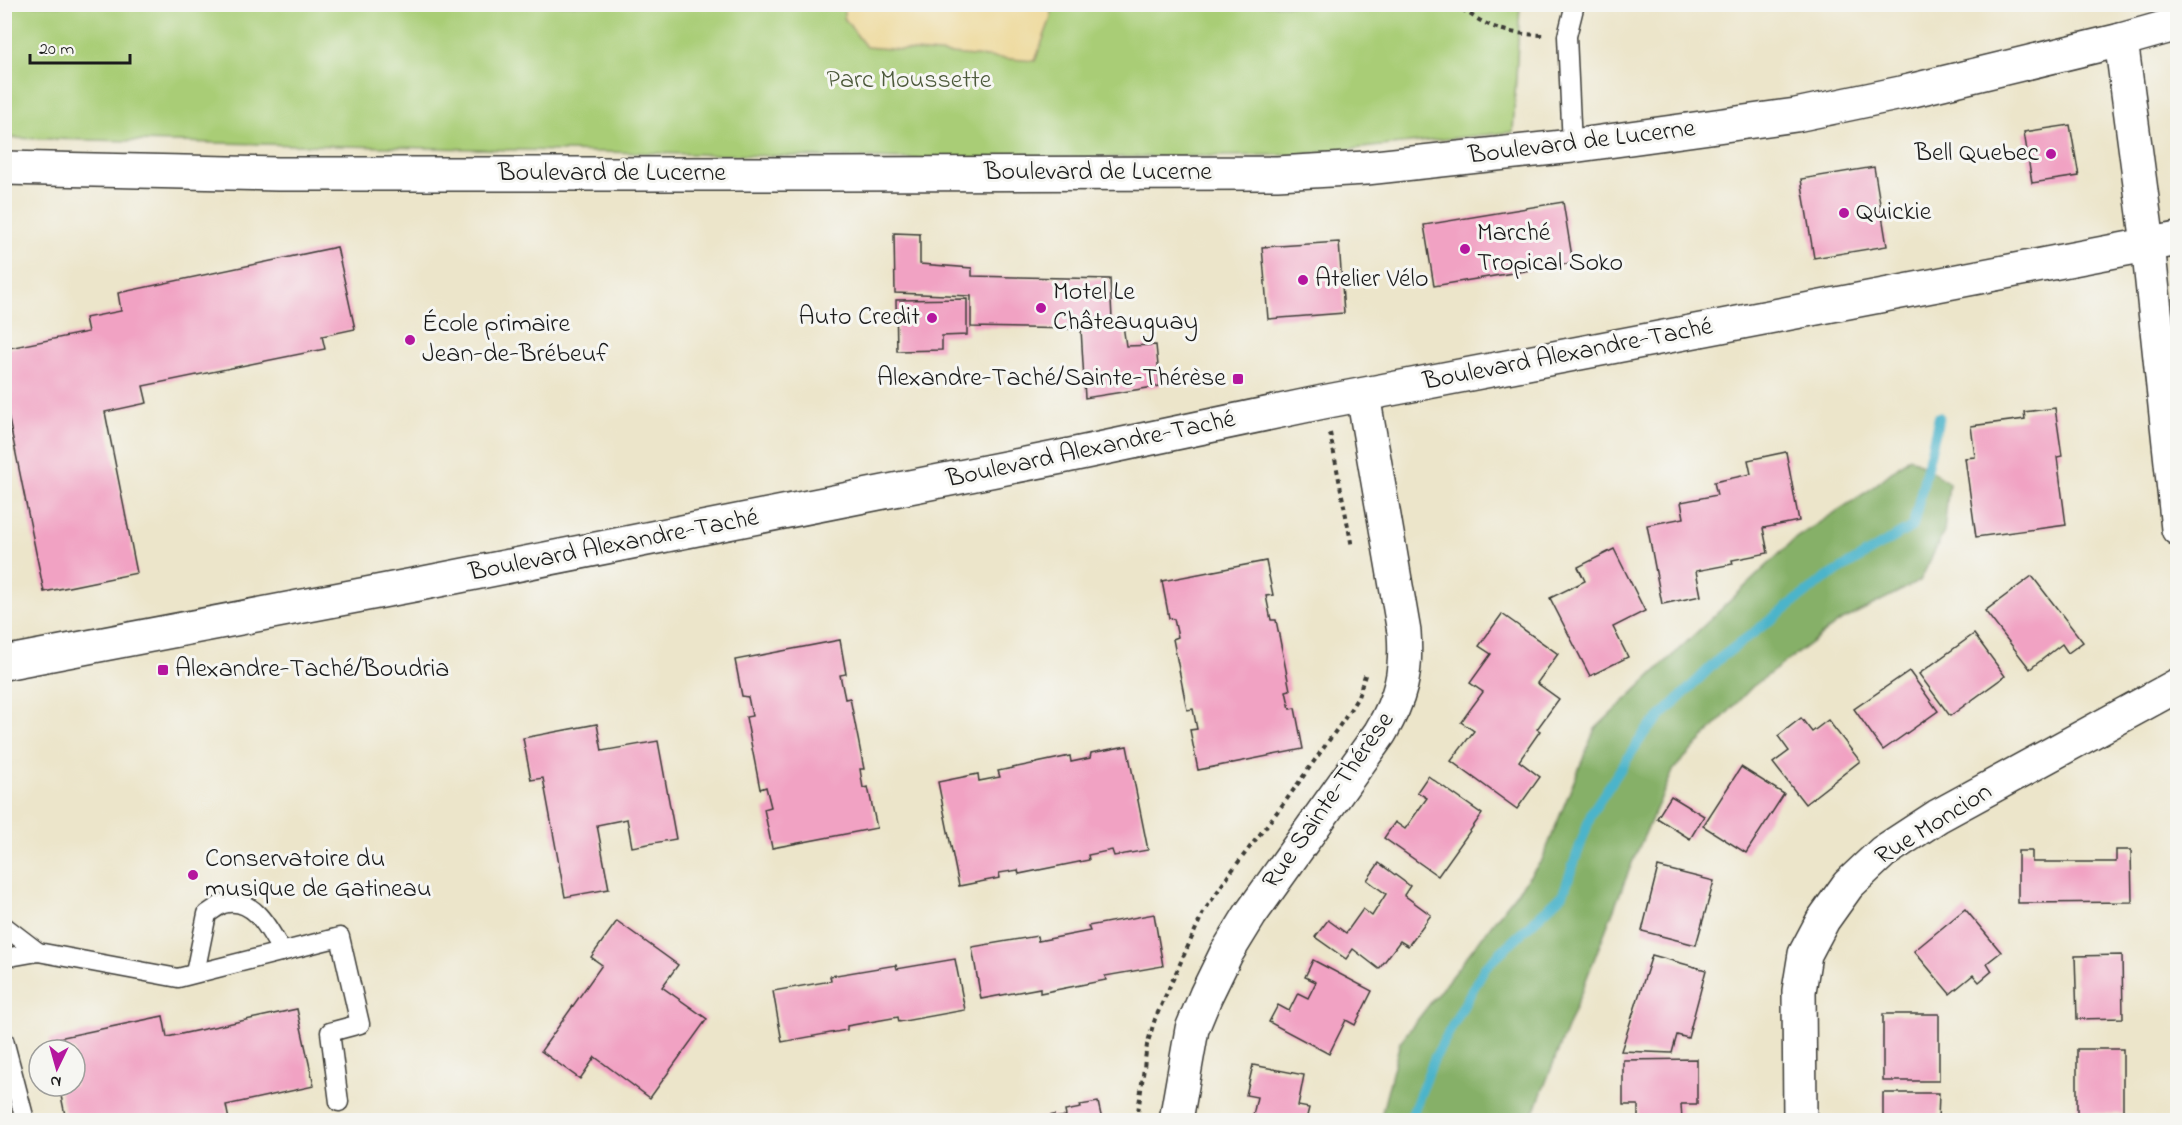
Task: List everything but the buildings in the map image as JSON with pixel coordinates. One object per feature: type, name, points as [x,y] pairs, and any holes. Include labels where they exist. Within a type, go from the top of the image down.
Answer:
[{"type":"street","name":"Boulevard de Lucerne","points":[[4,168],[278,174],[1277,172],[1366,168],[1572,146],[1796,115],[1900,93],[2178,24]]},
{"type":"street","points":[[2121,40],[2163,242],[2178,529]]},
{"type":"street","name":"Boulevard Alexandre-Taché","points":[[4,663],[442,580],[1323,402],[2163,242]]},
{"type":"street","name":"Rue Sainte-Thérèse","points":[[1176,1120],[1192,1029],[1226,954],[1250,915],[1380,733],[1394,710],[1402,687],[1406,658],[1404,632],[1363,395]]},
{"type":"street","name":"Rue Moncion","points":[[1800,1120],[1799,991],[1805,954],[1823,920],[1848,885],[1883,852],[1938,816],[2178,685]]},
{"type":"lane","points":[[1572,146],[1567,36],[1575,4]]},
{"type":"lane","points":[[195,973],[207,914],[224,904],[243,904],[263,918],[282,952]]},
{"type":"lane","points":[[4,926],[38,952]]},
{"type":"lane","points":[[4,958],[38,952],[178,978],[340,937],[360,1023],[330,1032],[339,1102]]},
{"type":"lane","points":[[4,1040],[25,1120]]},
{"type":"path","points":[[1455,4],[1478,20],[1500,31],[1567,36]]},
{"type":"path","points":[[1323,402],[1354,557]]},
{"type":"path","points":[[1137,1120],[1147,1045],[1155,1019],[1203,913],[1345,718],[1358,697],[1368,665]]},
{"type":"green space","name":"Parc Moussette","points":[[5,5],[1520,5],[1513,132],[1296,155],[946,160],[5,138]]},
{"type":"green space","points":[[1910,457],[1949,483],[1944,532],[1920,581],[1839,622],[1752,687],[1674,769],[1632,863],[1531,1120],[1380,1120],[1400,1042],[1542,860],[1595,729],[1797,537],[1868,491]]},
{"type":"sand","points":[[1051,4],[1051,18],[1035,61],[866,47],[844,18],[844,5]]},
{"type":"waterway","points":[[1410,1120],[1434,1059],[1485,967],[1563,894],[1592,812],[1645,732],[1719,659],[1823,580],[1913,526],[1939,417]]},
{"type":"place","name":"Bell Quebec","points":[[2051,154]]},
{"type":"place","name":"Quickie","points":[[1844,213]]},
{"type":"place","name":"Marché Tropical Soko","points":[[1465,249]]},
{"type":"place","name":"Atelier Vélo","points":[[1303,280]]},
{"type":"place","name":"Motel Le Châteauguay","points":[[1041,308]]},
{"type":"place","name":"Auto Credit","points":[[932,318]]},
{"type":"place","name":"École primaire Jean-de-Brébeuf","points":[[410,340]]},
{"type":"place","name":"Alexandre-Taché/Sainte-Thérèse","points":[[1238,379]]},
{"type":"place","name":"Alexandre-Taché/Boudria","points":[[163,670]]},
{"type":"place","name":"Conservatoire du musique de Gatineau","points":[[193,875]]}]
